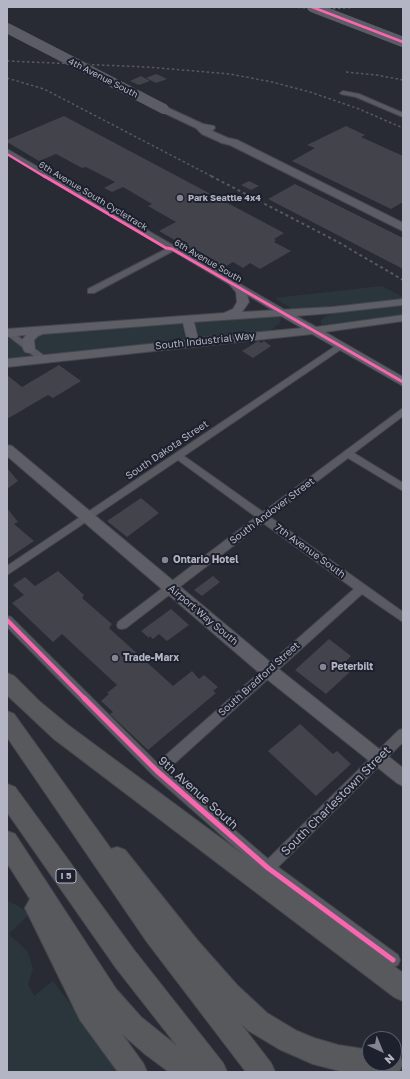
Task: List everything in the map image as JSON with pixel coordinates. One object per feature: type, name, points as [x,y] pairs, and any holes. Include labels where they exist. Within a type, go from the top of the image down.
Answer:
[{"type":"highway","points":[[7,682],[32,708],[61,732],[403,988]]},
{"type":"highway","points":[[7,720],[81,827],[162,929],[262,1072]]},
{"type":"highway","name":"I 5","points":[[7,794],[125,959],[214,1072]]},
{"type":"highway","points":[[12,852],[29,892],[78,972],[96,1021],[134,1072]]},
{"type":"highway","points":[[162,929],[248,1013],[266,1027],[288,1040],[313,1051],[338,1058],[362,1062]]},
{"type":"highway","points":[[78,972],[107,998],[132,1026],[154,1045],[189,1070]]},
{"type":"main road","points":[[312,7],[403,42]]},
{"type":"main road","name":"4th Avenue South","points":[[7,28],[200,126],[206,132],[226,141],[233,142],[323,186],[336,190],[401,223]]},
{"type":"main road","name":"4th Avenue South","points":[[323,186],[326,190],[363,208],[368,208],[401,223]]},
{"type":"street","points":[[343,93],[357,96],[403,115]]},
{"type":"street","name":"6th Avenue South","points":[[7,151],[172,249],[403,382]]},
{"type":"street","points":[[91,291],[172,249]]},
{"type":"street","points":[[225,316],[237,311],[243,302],[241,291],[235,285]]},
{"type":"street","points":[[7,333],[42,329],[225,316],[332,310],[403,302]]},
{"type":"street","points":[[312,330],[318,319],[332,310]]},
{"type":"street","points":[[270,334],[282,323],[282,312]]},
{"type":"street","name":"South Industrial Way","points":[[7,363],[312,330],[403,318]]},
{"type":"street","points":[[188,319],[193,342]]},
{"type":"street","points":[[340,346],[335,340],[335,333],[336,330],[343,326]]},
{"type":"street","points":[[29,349],[28,340],[34,333],[42,329]]},
{"type":"street","points":[[7,333],[43,359]]},
{"type":"street","name":"South Dakota Street","points":[[7,572],[340,346]]},
{"type":"street","name":"South Andover Street","points":[[122,625],[403,411]]},
{"type":"street","name":"Airport Way South","points":[[7,449],[269,671],[403,778]]},
{"type":"street","points":[[348,453],[403,488]]},
{"type":"street","name":"7th Avenue South","points":[[178,456],[403,618]]},
{"type":"street","name":"South Bradford Street","points":[[157,771],[362,588]]},
{"type":"street","name":"9th Avenue South","points":[[7,620],[157,771],[268,868],[393,960]]},
{"type":"street","name":"South Charlestown Street","points":[[268,868],[403,734]]},
{"type":"shaded area","points":[[382,286],[403,297],[403,300],[294,310],[275,298]]},
{"type":"shaded area","points":[[403,305],[403,315],[321,325],[321,320],[326,316],[336,313]]},
{"type":"shaded area","points":[[276,316],[281,319],[279,324],[269,331],[200,337],[195,323]]},
{"type":"shaded area","points":[[178,322],[182,324],[185,339],[183,340],[54,355],[44,355],[36,350],[33,345],[36,337],[41,333]]},
{"type":"shaded area","points":[[9,338],[35,357],[7,361],[7,341]]},
{"type":"shaded area","points":[[7,900],[30,913],[9,934],[28,952],[33,969],[28,984],[34,996],[53,981],[122,1072],[7,1072]]},
{"type":"building","points":[[156,74],[167,79],[156,83],[146,78]]},
{"type":"building","points":[[141,76],[150,81],[139,85],[130,81]]},
{"type":"building","name":"Park Seattle 4x4","points":[[64,116],[284,233],[274,239],[276,240],[274,242],[291,251],[260,269],[250,263],[243,268],[233,262],[223,268],[159,231],[176,222],[148,206],[152,204],[123,187],[112,192],[104,188],[115,182],[86,167],[82,168],[56,154],[39,161],[7,142],[7,140]]},
{"type":"building","points":[[346,126],[365,135],[361,137],[403,156],[403,202],[391,209],[292,161],[315,148],[307,145]]},
{"type":"building","points":[[249,181],[259,186],[251,190],[241,185]]},
{"type":"building","points":[[295,184],[403,238],[403,269],[268,199]]},
{"type":"building","points":[[258,341],[261,343],[264,341],[271,346],[253,358],[242,351]]},
{"type":"building","points":[[59,365],[81,381],[53,398],[48,395],[7,419],[7,375],[22,387]]},
{"type":"building","points":[[7,468],[18,481],[7,489]]},
{"type":"building","points":[[141,498],[159,513],[127,537],[107,521]]},
{"type":"building","points":[[7,508],[18,522],[14,524],[34,541],[7,559]]},
{"type":"building","name":"Trade-Marx","points":[[58,571],[84,595],[82,598],[112,624],[109,628],[173,686],[192,671],[199,679],[204,675],[218,687],[213,691],[216,693],[148,750],[110,714],[113,712],[101,701],[109,694],[107,693],[117,685],[62,634],[53,642],[12,603],[24,595],[13,585],[25,577],[35,586]]},
{"type":"building","points":[[213,576],[220,582],[202,596],[194,590]]},
{"type":"building","points":[[171,609],[189,625],[167,641],[159,634],[153,639],[150,636],[149,638],[141,631]]},
{"type":"building","name":"Peterbilt","points":[[329,639],[351,656],[344,663],[352,670],[326,694],[295,670]]},
{"type":"building","points":[[300,724],[333,754],[337,751],[351,764],[316,796],[268,751]]},
{"type":"railway","points":[[288,7],[328,9],[361,7]]},
{"type":"railway","points":[[7,61],[147,67],[230,74],[272,82],[310,92],[359,109],[403,128]]},
{"type":"railway","points":[[346,72],[377,75],[403,80]]},
{"type":"railway","points":[[7,78],[44,89],[213,177]]},
{"type":"railway","points":[[211,176],[338,242],[403,280]]},
{"type":"cycle path","points":[[312,7],[403,42]]},
{"type":"cycle path","name":"6th Avenue South Cycletrack","points":[[7,154],[166,248],[172,249],[403,382]]},
{"type":"cycle path","points":[[7,620],[157,771],[268,868],[393,960]]},
{"type":"place","name":"Park Seattle 4x4","points":[[180,198]]},
{"type":"place","name":"Ontario Hotel","points":[[165,560]]},
{"type":"place","name":"Trade-Marx","points":[[115,658]]},
{"type":"place","name":"Peterbilt","points":[[323,667]]}]
